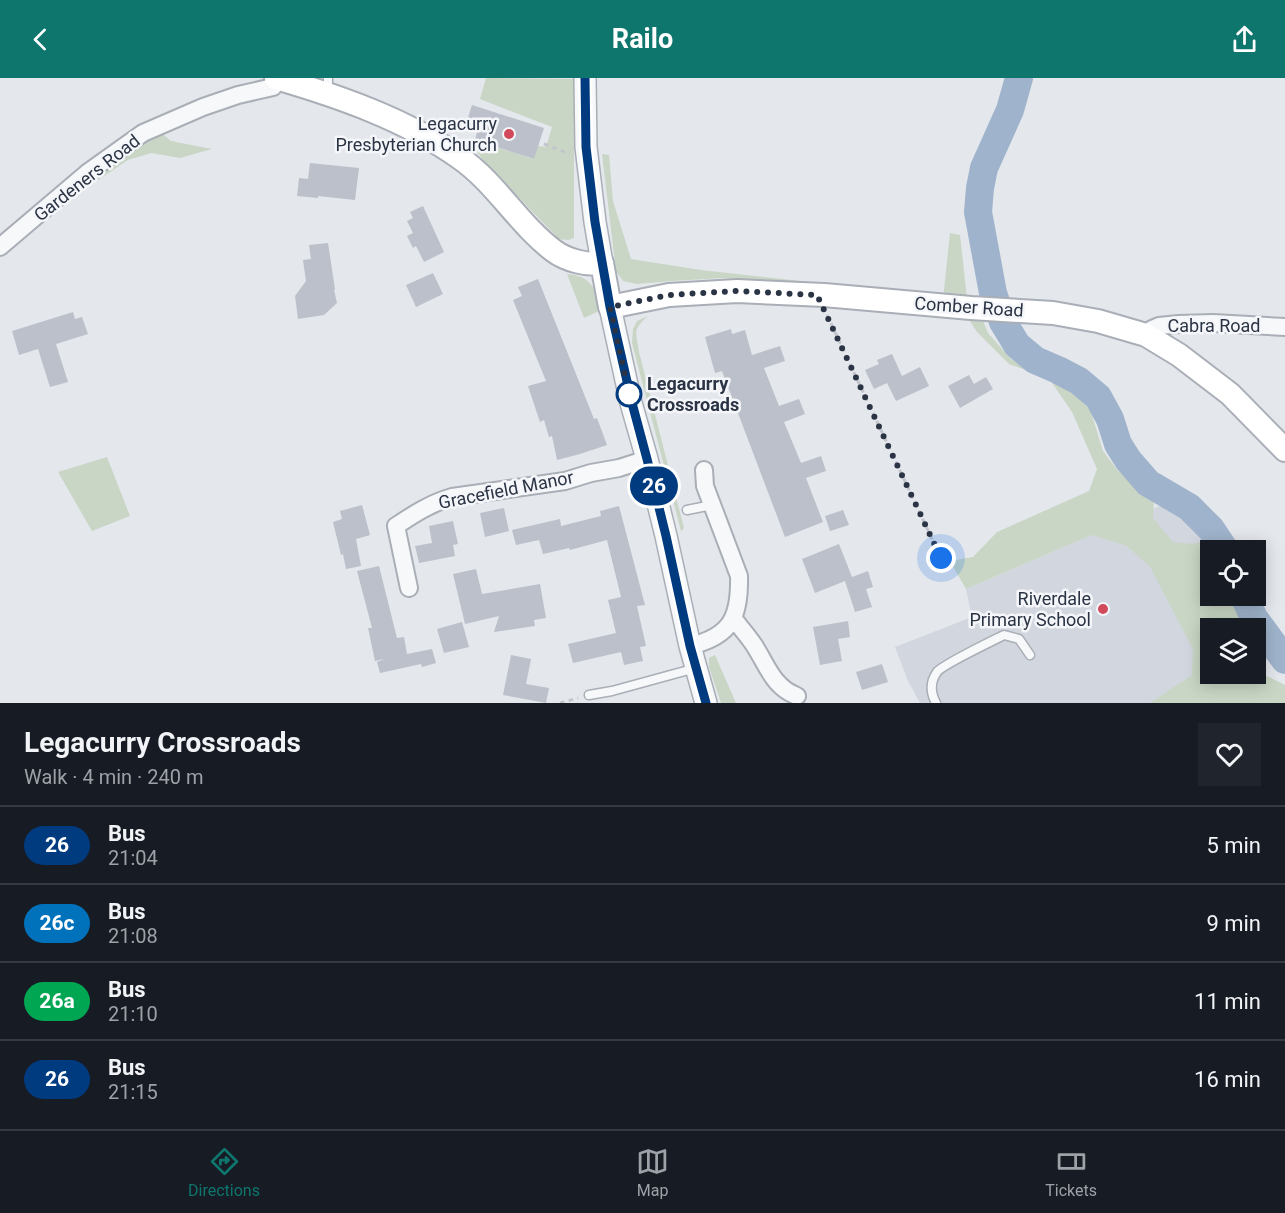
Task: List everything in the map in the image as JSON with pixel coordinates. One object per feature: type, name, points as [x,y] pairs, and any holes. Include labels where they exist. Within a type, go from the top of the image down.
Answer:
[{"type":"main road","points":[[277,78],[328,86],[461,158],[556,252],[592,265],[602,263],[610,307]]},
{"type":"main road","name":"Comber Road","points":[[610,307],[669,295],[737,291],[1053,313],[1098,321],[1146,335],[1179,354],[1230,394],[1285,450]]},
{"type":"street","name":"Gardeners Road","points":[[0,247],[87,173],[143,133],[203,107],[237,95],[273,87],[277,78]]},
{"type":"street","points":[[585,78],[587,151],[602,263]]},
{"type":"street","points":[[610,307],[690,646],[706,703]]},
{"type":"street","name":"Cabra Road","points":[[1146,335],[1159,326],[1213,322],[1285,327]]},
{"type":"street","name":"Gracefield Manor","points":[[409,588],[396,526],[438,501],[565,481],[647,459]]},
{"type":"street","points":[[690,646],[703,643],[731,623],[737,609],[739,592],[739,576],[705,486],[704,470]]},
{"type":"street","points":[[733,618],[753,643],[785,692],[797,696]]},
{"type":"lane","points":[[687,510],[713,505]]},
{"type":"lane","points":[[936,703],[932,696],[931,683],[938,670],[1004,635],[1019,639],[1030,655]]},
{"type":"lane","points":[[589,694],[612,691],[696,668]]},
{"type":"path","points":[[544,144],[567,153],[587,151]]},
{"type":"path","points":[[817,295],[941,558]]},
{"type":"path","points":[[560,703],[589,694]]},
{"type":"shaded area","name":"Riverdale Primary School","points":[[1164,504],[1199,532],[1203,540],[1200,540],[1200,606],[1210,606],[1210,618],[1200,618],[1200,684],[1236,684],[1285,703],[920,703],[908,681],[895,647],[972,617],[966,589]]},
{"type":"green space","points":[[486,78],[574,79],[574,238],[559,239],[478,153],[475,140],[533,159],[538,146],[546,147],[552,127],[480,99]]},
{"type":"green space","points":[[159,131],[171,141],[212,149],[180,158],[151,153],[128,160],[46,215],[90,173]]},
{"type":"green space","points":[[602,154],[609,155],[613,201],[631,259],[701,270],[818,283],[722,278],[637,284],[623,281],[616,271]]},
{"type":"green space","points":[[950,233],[960,235],[967,298],[943,299]]},
{"type":"green space","points":[[567,274],[585,279],[593,287],[601,304],[597,312],[584,318]]},
{"type":"green space","points":[[966,315],[981,316],[988,333],[1011,359],[1043,376],[1009,364],[977,332]]},
{"type":"green space","points":[[648,316],[637,328],[637,340],[684,528],[681,531],[632,343],[633,329],[637,321]]},
{"type":"green space","points":[[1050,380],[1078,394],[1091,412],[1103,451],[1118,471],[1154,499],[1153,518],[1173,542],[1193,544],[1200,542],[1200,606],[1239,606],[1242,618],[1200,618],[1200,684],[1266,684],[1266,676],[1285,685],[1285,703],[1150,703],[1192,675],[1193,649],[1150,567],[1127,546],[1092,535],[966,589],[950,561],[973,557],[997,532],[1089,491],[1097,469],[1072,412]]},
{"type":"green space","points":[[107,457],[130,516],[92,531],[58,472]]},
{"type":"green space","points":[[715,655],[736,703],[721,703],[709,667],[709,658]]},
{"type":"building","name":"Legacurry Presbyterian Church","points":[[472,105],[544,128],[534,159],[475,140],[479,125],[467,121]]},
{"type":"building","points":[[310,163],[359,168],[355,200],[297,196],[299,178],[308,179]]},
{"type":"building","points":[[423,206],[444,252],[424,262],[416,246],[413,248],[407,236],[413,233],[407,221],[413,218],[410,212]]},
{"type":"building","points":[[328,243],[337,303],[324,315],[298,319],[295,296],[306,281],[303,260],[311,259],[309,245]]},
{"type":"building","points":[[433,273],[443,294],[416,307],[406,285]]},
{"type":"building","points":[[538,279],[594,419],[597,418],[607,445],[557,460],[552,436],[549,437],[544,420],[540,422],[528,386],[546,381],[513,300],[522,296],[518,287]]},
{"type":"building","points":[[73,312],[75,319],[82,317],[88,334],[56,344],[68,382],[50,387],[38,349],[19,355],[12,331]]},
{"type":"building","points":[[731,329],[732,334],[745,330],[752,355],[780,346],[785,361],[764,368],[779,406],[799,399],[805,414],[784,422],[801,463],[821,456],[826,471],[806,478],[823,522],[785,537],[722,371],[715,373],[705,337]]},
{"type":"building","points":[[892,354],[902,376],[920,367],[929,386],[896,401],[887,383],[874,389],[865,370],[879,364],[877,360]]},
{"type":"building","points":[[969,375],[974,384],[986,377],[993,389],[960,408],[948,386]]},
{"type":"building","points":[[362,505],[370,535],[356,539],[361,566],[346,569],[333,522],[342,519],[340,511]]},
{"type":"building","points":[[619,506],[645,605],[637,606],[646,646],[640,647],[643,661],[624,665],[621,652],[573,663],[568,644],[616,633],[608,600],[621,597],[607,540],[570,550],[569,548],[543,554],[539,540],[516,545],[512,530],[560,519],[561,526],[601,516],[600,511]]},
{"type":"building","points":[[504,508],[509,531],[485,537],[480,513]]},
{"type":"building","points":[[843,510],[849,525],[830,531],[825,516]]},
{"type":"building","points":[[453,521],[458,544],[453,545],[455,556],[419,563],[415,546],[432,543],[429,526]]},
{"type":"building","points":[[839,544],[852,577],[868,571],[873,587],[866,589],[872,607],[855,612],[845,581],[815,593],[802,559]]},
{"type":"building","points":[[379,566],[397,638],[404,637],[407,654],[432,649],[436,663],[380,673],[377,662],[384,659],[375,661],[368,628],[372,628],[357,571]]},
{"type":"building","points":[[476,569],[482,594],[540,584],[546,618],[534,620],[535,626],[494,632],[499,616],[465,624],[453,574]]},
{"type":"building","points":[[848,621],[850,637],[838,639],[842,661],[820,665],[813,627]]},
{"type":"building","points":[[462,622],[469,647],[444,653],[437,629]]},
{"type":"building","points":[[511,655],[531,659],[526,684],[549,688],[546,703],[503,695]]},
{"type":"building","points":[[882,664],[888,682],[862,690],[856,672]]},
{"type":"waterway","points":[[1019,78],[1010,110],[984,168],[978,212],[993,293],[1003,322],[1017,345],[1035,360],[1079,381],[1098,397],[1110,419],[1118,444],[1128,460],[1148,483],[1189,507],[1211,529],[1218,540]]},
{"type":"waterway","points":[[1249,606],[1254,618],[1285,660]]},
{"type":"bus line","name":"26","points":[[585,78],[586,147],[595,222],[610,307],[666,536],[690,646],[706,703]]},
{"type":"place","name":"Legacurry Presbyterian Church","points":[[509,134]]},
{"type":"place","name":"Legacurry Crossroads","points":[[629,394]]},
{"type":"place","name":"Riverdale Primary School","points":[[1103,609]]},
{"type":"route","points":[[629,394],[610,307],[669,295],[737,291],[817,295],[941,558]]}]
